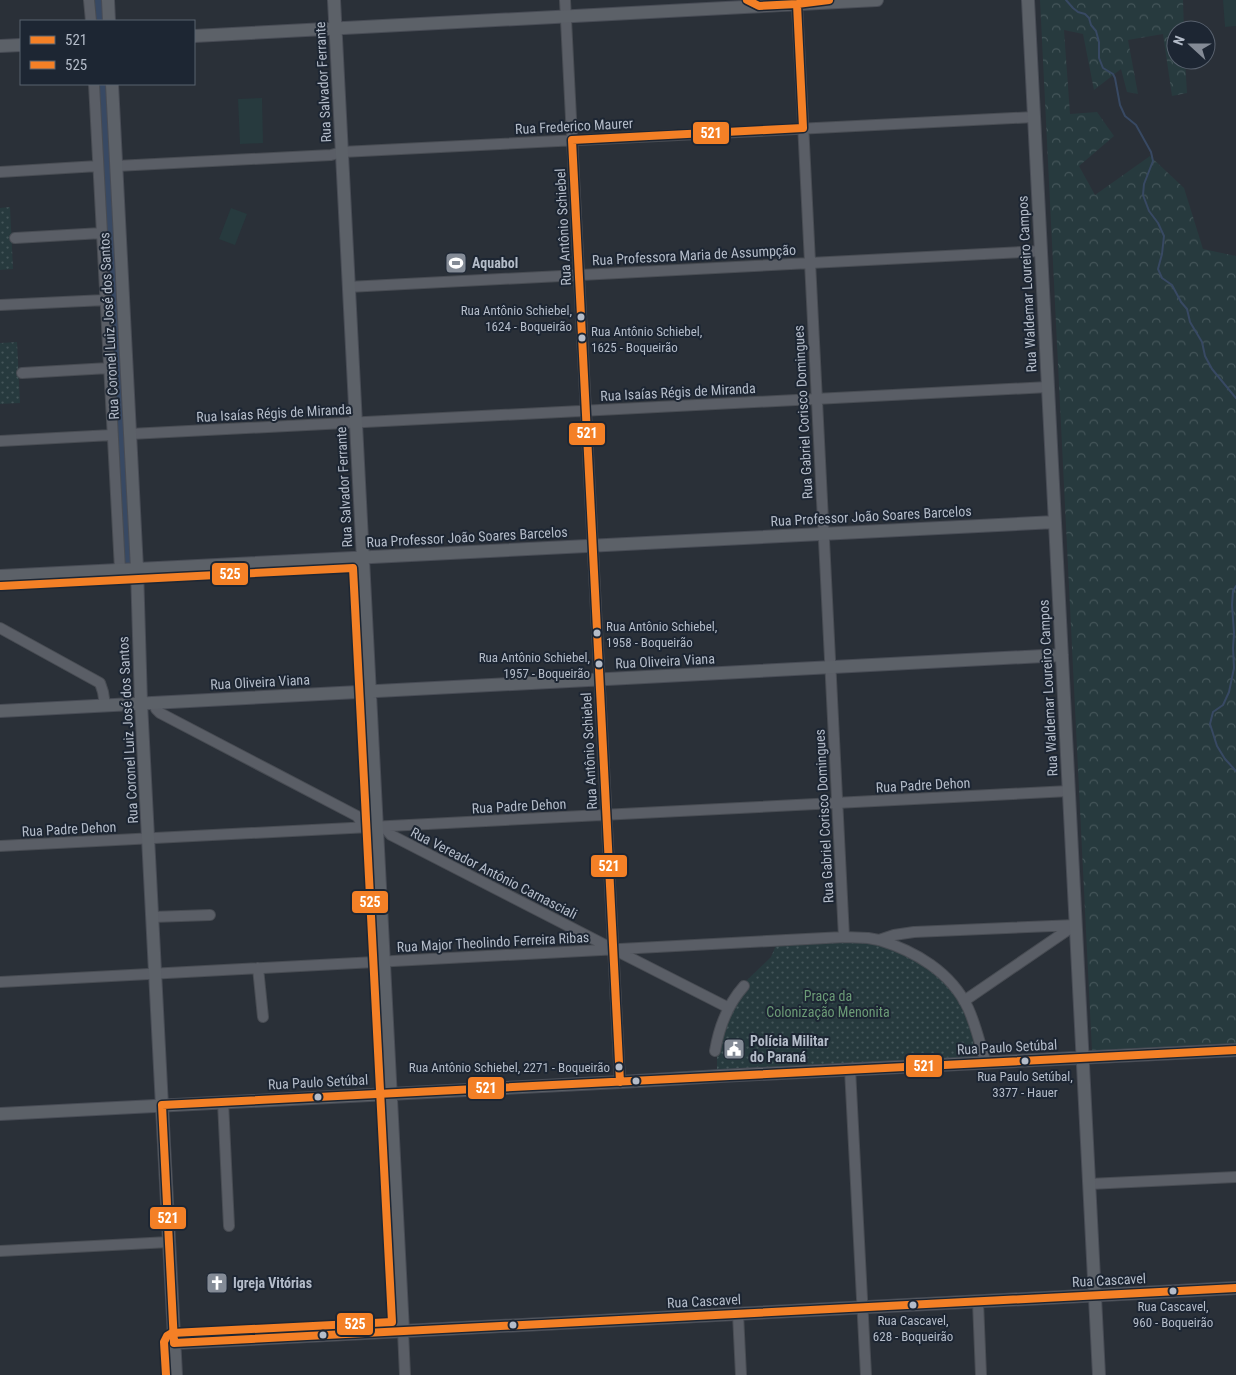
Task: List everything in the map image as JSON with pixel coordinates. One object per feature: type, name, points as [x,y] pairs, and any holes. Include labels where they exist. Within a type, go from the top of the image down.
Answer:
[{"type":"main road","points":[[108,0],[109,20]]},
{"type":"main road","name":"Rua Salvador Ferrante","points":[[334,0],[375,827],[403,1331]]},
{"type":"main road","points":[[797,4],[829,0]]},
{"type":"main road","points":[[195,36],[566,16],[753,3],[797,4],[877,0]]},
{"type":"main road","name":"Rua Waldemar Loureiro Campos","points":[[1028,0],[1099,1375]]},
{"type":"main road","points":[[0,46],[20,45]]},
{"type":"main road","name":"Rua Coronel Luiz José dos Santos","points":[[112,85],[137,568],[141,703],[176,1375]]},
{"type":"main road","name":"Rua Professor João Soares Barcelos","points":[[0,576],[1055,522]]},
{"type":"main road","name":"Rua Oliveira Viana","points":[[0,711],[1062,655]]},
{"type":"main road","name":"Rua Paulo Setúbal","points":[[0,1114],[1236,1050]]},
{"type":"main road","name":"Rua Cascavel","points":[[174,1343],[1236,1288]]},
{"type":"street","points":[[89,0],[90,20]]},
{"type":"street","name":"Rua Antônio Schiebel","points":[[565,0],[620,1082]]},
{"type":"street","name":"Rua Gabriel Corisco Domingues","points":[[797,4],[844,937]]},
{"type":"street","name":"Rua Coronel Luiz José dos Santos","points":[[94,85],[120,570]]},
{"type":"street","name":"Rua Frederico Maurer","points":[[116,166],[331,155],[342,152],[1034,116]]},
{"type":"street","points":[[0,172],[98,166]]},
{"type":"street","points":[[15,238],[102,234]]},
{"type":"street","name":"Rua Professora Maria de Assumpção","points":[[348,287],[1041,251]]},
{"type":"street","points":[[0,305],[105,300]]},
{"type":"street","points":[[22,373],[109,368]]},
{"type":"street","name":"Rua Isaías Régis de Miranda","points":[[130,434],[1048,387]]},
{"type":"street","points":[[0,441],[112,435]]},
{"type":"street","points":[[0,628],[100,683],[104,705]]},
{"type":"street","name":"Rua Vereador Antônio Carnasciali","points":[[156,702],[156,709],[160,713],[390,835],[729,1008]]},
{"type":"street","name":"Rua Padre Dehon","points":[[0,846],[1069,791]]},
{"type":"street","points":[[152,917],[210,915]]},
{"type":"street","points":[[964,1001],[1076,925]]},
{"type":"street","name":"Rua Major Theolindo Ferreira Ribas","points":[[0,982],[844,937],[878,940],[914,932],[1076,925]]},
{"type":"street","points":[[878,940],[901,948],[927,962],[958,991],[971,1015],[986,1063]]},
{"type":"street","points":[[258,968],[263,1017]]},
{"type":"street","points":[[715,1051],[729,1008],[734,998],[744,986]]},
{"type":"street","points":[[850,1069],[866,1375]]},
{"type":"street","points":[[223,1102],[229,1226]]},
{"type":"street","points":[[1089,1184],[1236,1176]]},
{"type":"street","points":[[0,1251],[169,1242]]},
{"type":"street","points":[[978,1302],[981,1375]]},
{"type":"street","points":[[738,1314],[741,1375]]},
{"type":"street","points":[[403,1331],[405,1375]]},
{"type":"green space","points":[[1040,0],[1183,0],[1184,20],[1166,20],[1166,55],[1163,34],[1128,40],[1138,94],[1127,92],[1121,69],[1094,90],[1083,34],[1064,30],[1070,114],[1097,112],[1114,136],[1079,166],[1095,195],[1150,156],[1184,188],[1203,249],[1236,256],[1236,1044],[1092,1052]]},
{"type":"green space","points":[[1223,0],[1236,0],[1236,26],[1225,27]]},
{"type":"green space","points":[[1168,70],[1186,70],[1187,93],[1172,96]]},
{"type":"green space","points":[[262,98],[263,143],[240,144],[238,99]]},
{"type":"green space","points":[[10,207],[13,269],[0,270],[0,208]]},
{"type":"green space","points":[[231,208],[247,214],[235,245],[219,239]]},
{"type":"green space","points":[[17,342],[20,403],[0,404],[0,343]]},
{"type":"green space","name":"Praça da Colonização Menonita","points":[[844,941],[878,944],[912,959],[936,975],[955,996],[968,1021],[974,1044],[974,1058],[717,1071],[717,1050],[720,1037],[745,982],[771,957],[777,943]]},
{"type":"waterway","points":[[99,0],[100,20]]},
{"type":"waterway","points":[[1066,0],[1078,12],[1085,14],[1089,18],[1099,42],[1099,58],[1103,68],[1113,74],[1115,78],[1120,105],[1125,116],[1136,125],[1151,152],[1153,161],[1144,184],[1143,195],[1149,211],[1158,223],[1164,236],[1158,269],[1162,278],[1172,285],[1187,309],[1190,322],[1202,342],[1205,356],[1212,369],[1236,398]]},
{"type":"waterway","points":[[103,85],[127,560]]},
{"type":"waterway","points":[[1236,586],[1233,591],[1232,605],[1234,668],[1229,692],[1223,705],[1213,712],[1210,724],[1217,746],[1236,771]]},
{"type":"transit line","name":"521","points":[[747,0],[759,6],[829,0]]},
{"type":"transit line","name":"521","points":[[620,1082],[572,140],[803,128],[797,4]]},
{"type":"transit line","name":"525","points":[[1,586],[353,568],[392,1322],[172,1333],[167,1336],[164,1342],[166,1375]]},
{"type":"transit line","name":"521","points":[[1236,1050],[162,1105],[174,1343],[1236,1288]]},
{"type":"place","name":"Aquabol","points":[[456,263]]},
{"type":"place","name":"Rua Antônio Schiebel, 1624 - Boqueirão","points":[[581,317]]},
{"type":"place","name":"Rua Antônio Schiebel, 1625 - Boqueirão","points":[[582,338]]},
{"type":"place","name":"Rua Antônio Schiebel, 1958 - Boqueirão","points":[[597,633]]},
{"type":"place","name":"Rua Antônio Schiebel, 1957 - Boqueirão","points":[[599,664]]},
{"type":"place","name":"Polícia Militar do Paraná","points":[[734,1049]]},
{"type":"place","name":"Rua Paulo Setúbal, 3377 - Hauer","points":[[1025,1061]]},
{"type":"place","name":"Rua Antônio Schiebel, 2271 - Boqueirão","points":[[619,1067]]},
{"type":"place","name":"Igreja Vitórias","points":[[217,1283]]},
{"type":"place","name":"Rua Cascavel, 960 - Boqueirão","points":[[1173,1291]]},
{"type":"place","name":"Rua Cascavel, 628 - Boqueirão","points":[[913,1305]]}]
